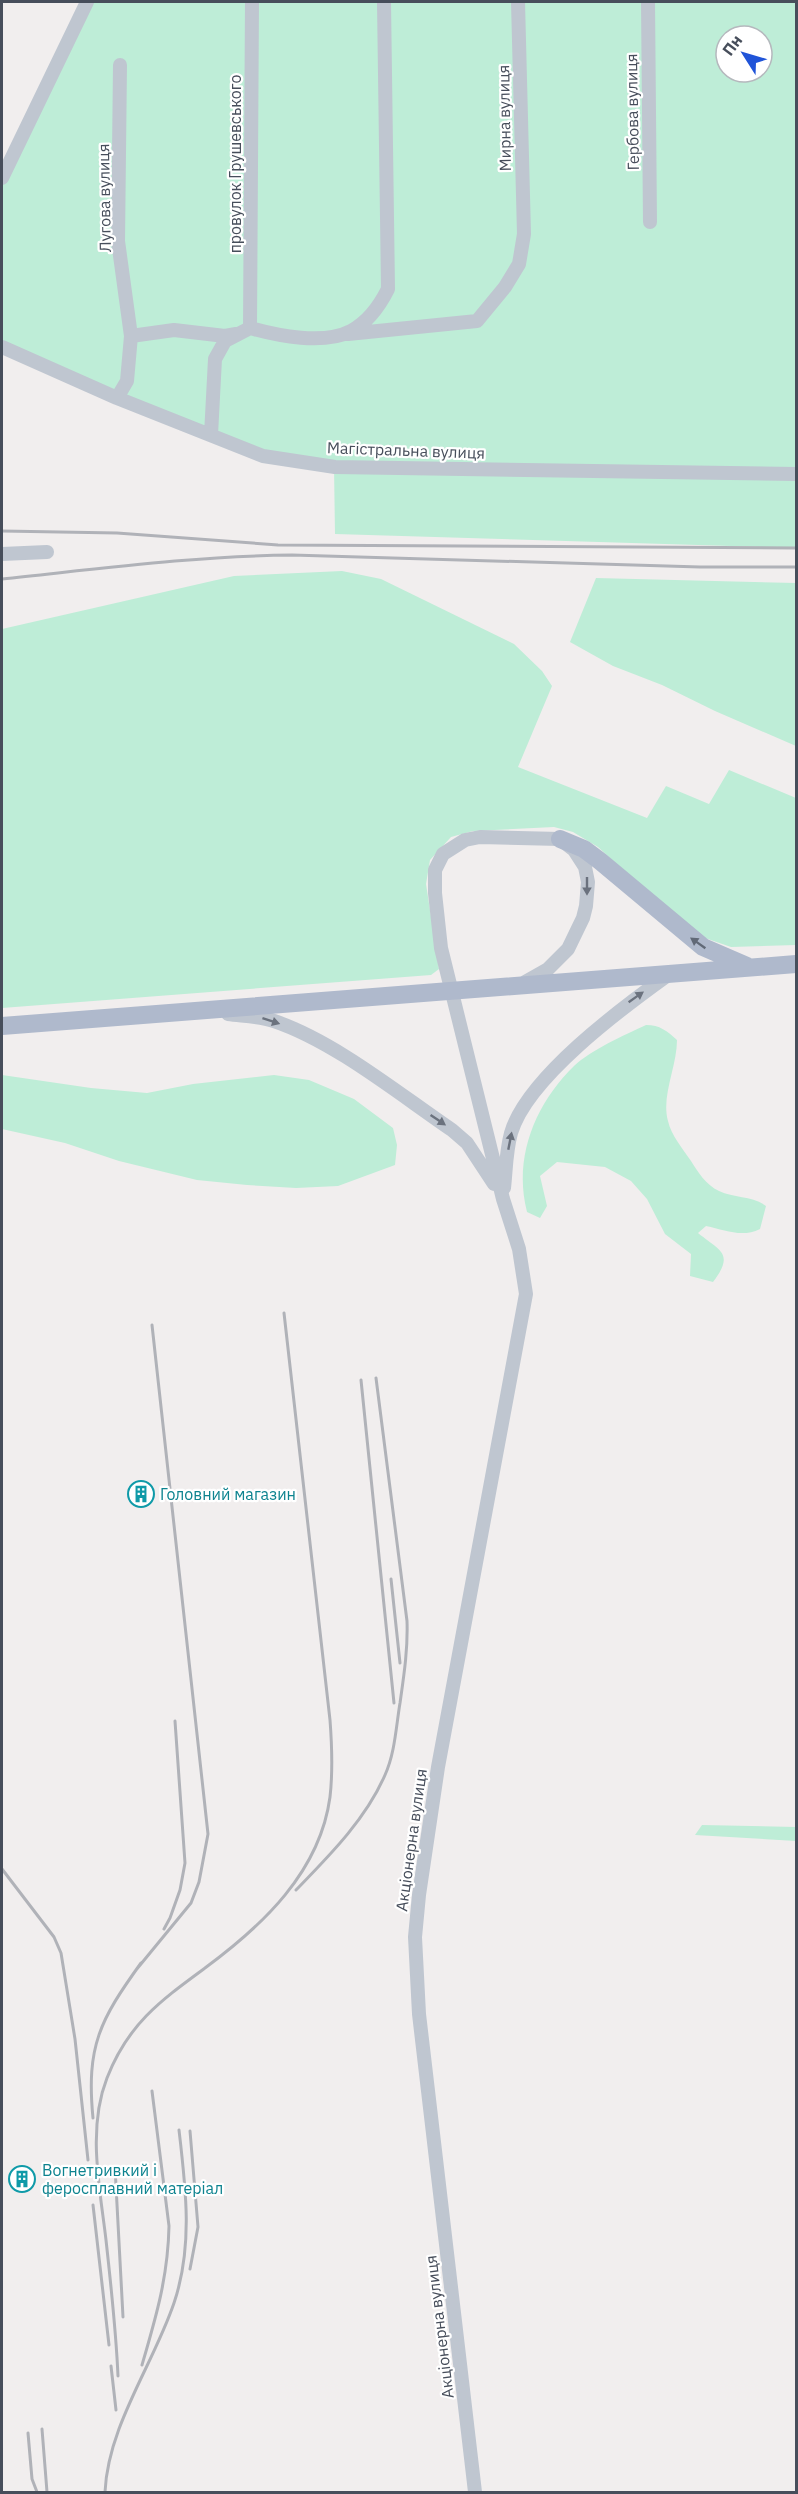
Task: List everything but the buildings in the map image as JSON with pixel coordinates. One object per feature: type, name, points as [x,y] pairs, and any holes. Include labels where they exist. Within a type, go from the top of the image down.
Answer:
[{"type":"main road","points":[[560,839],[585,849],[703,947],[751,967]]},
{"type":"main road","points":[[2,1026],[796,964]]},
{"type":"street","points":[[2,178],[87,2]]},
{"type":"street","name":"провулок Грушевського","points":[[250,328],[252,2]]},
{"type":"street","points":[[336,336],[352,331],[367,319],[379,305],[388,289],[384,2]]},
{"type":"street","name":"Мирна вулиця","points":[[250,328],[281,337],[336,336],[477,321],[505,287],[519,264],[524,234],[518,2]]},
{"type":"street","name":"Гербова вулиця","points":[[648,2],[650,222]]},
{"type":"street","name":"Лугова вулиця","points":[[117,398],[127,381],[131,336],[118,241],[120,65]]},
{"type":"street","points":[[211,435],[215,359],[225,341],[250,328]]},
{"type":"street","points":[[131,336],[174,330],[225,336],[236,334]]},
{"type":"street","name":"Магістральна вулиця","points":[[2,347],[117,398],[263,456],[335,467],[796,474]]},
{"type":"street","points":[[2,554],[47,552]]},
{"type":"street","points":[[503,1199],[441,948],[434,881],[436,866],[443,854],[465,840],[480,837],[560,839],[574,850],[585,867],[588,882],[583,918],[568,949],[537,977],[515,986]]},
{"type":"street","points":[[503,1199],[511,1132],[521,1111],[535,1092],[613,1014],[668,975]]},
{"type":"street","points":[[193,1012],[258,1017],[292,1029],[330,1048],[452,1130],[467,1143],[503,1199]]},
{"type":"street","name":"Акціонерна вулиця","points":[[475,2493],[419,2014],[415,1937],[438,1767],[524,1311],[526,1294],[523,1270],[519,1249],[503,1199]]},
{"type":"green space","points":[[87,2],[796,2],[796,548],[335,534],[334,467],[263,456],[2,347],[2,178]]},
{"type":"green space","points":[[342,571],[381,579],[514,644],[542,671],[552,686],[518,767],[647,818],[666,786],[709,804],[729,770],[796,798],[796,945],[731,947],[705,938],[674,916],[598,847],[573,832],[554,827],[473,831],[451,837],[430,860],[426,884],[439,969],[431,975],[2,1008],[2,629],[234,576]]},
{"type":"green space","points":[[596,578],[796,583],[796,746],[662,685],[613,666],[570,642]]},
{"type":"green space","points":[[646,1025],[663,1029],[677,1040],[666,1111],[678,1142],[703,1178],[714,1188],[755,1200],[766,1206],[760,1229],[753,1232],[740,1233],[706,1226],[698,1233],[718,1249],[724,1258],[720,1272],[713,1282],[690,1276],[691,1254],[665,1234],[647,1199],[631,1181],[605,1167],[557,1162],[540,1176],[547,1206],[540,1218],[527,1212],[523,1192],[525,1152],[538,1115],[548,1097],[574,1066],[589,1054]]},
{"type":"green space","points":[[2,1075],[91,1088],[147,1093],[193,1084],[274,1075],[309,1080],[354,1099],[393,1128],[397,1145],[395,1165],[338,1186],[296,1188],[197,1180],[119,1161],[65,1143],[2,1129]]},
{"type":"green space","points":[[702,1825],[796,1827],[796,1841],[695,1835]]},
{"type":"railway","points":[[2,531],[117,533],[278,545],[796,548]]},
{"type":"railway","points":[[2,579],[183,560],[292,555],[700,567],[796,567]]},
{"type":"railway","points":[[118,2376],[96,2138],[101,2097],[107,2078],[125,2043],[147,2015],[247,1934],[285,1895],[301,1873],[314,1849],[324,1824],[330,1797],[332,1778],[330,1720],[284,1313]]},
{"type":"railway","points":[[136,1970],[191,1903],[199,1882],[208,1834],[152,1325]]},
{"type":"railway","points":[[296,1890],[346,1836],[368,1807],[385,1775],[395,1740],[405,1662],[407,1621],[376,1378]]},
{"type":"railway","points":[[361,1380],[394,1703]]},
{"type":"railway","points":[[391,1579],[400,1663]]},
{"type":"railway","points":[[164,1929],[180,1890],[185,1863],[175,1721]]},
{"type":"railway","points":[[2,1869],[54,1937],[61,1953],[75,2039],[88,2160]]},
{"type":"railway","points":[[93,2118],[92,2071],[99,2035],[115,2001],[141,1963]]},
{"type":"railway","points":[[142,2365],[164,2280],[169,2226],[152,2091]]},
{"type":"railway","points":[[105,2492],[114,2443],[165,2326],[180,2282],[186,2239],[186,2196],[179,2130]]},
{"type":"railway","points":[[190,2131],[198,2227],[190,2269]]},
{"type":"railway","points":[[115,2167],[123,2317]]},
{"type":"railway","points":[[93,2205],[109,2345]]},
{"type":"railway","points":[[111,2366],[116,2410]]},
{"type":"railway","points":[[42,2429],[47,2492]]},
{"type":"railway","points":[[28,2433],[32,2479],[37,2492]]},
{"type":"place","name":"Головний магазин","points":[[141,1494]]},
{"type":"place","name":"Вогнетривкий і феросплавний матеріал","points":[[22,2179]]}]
